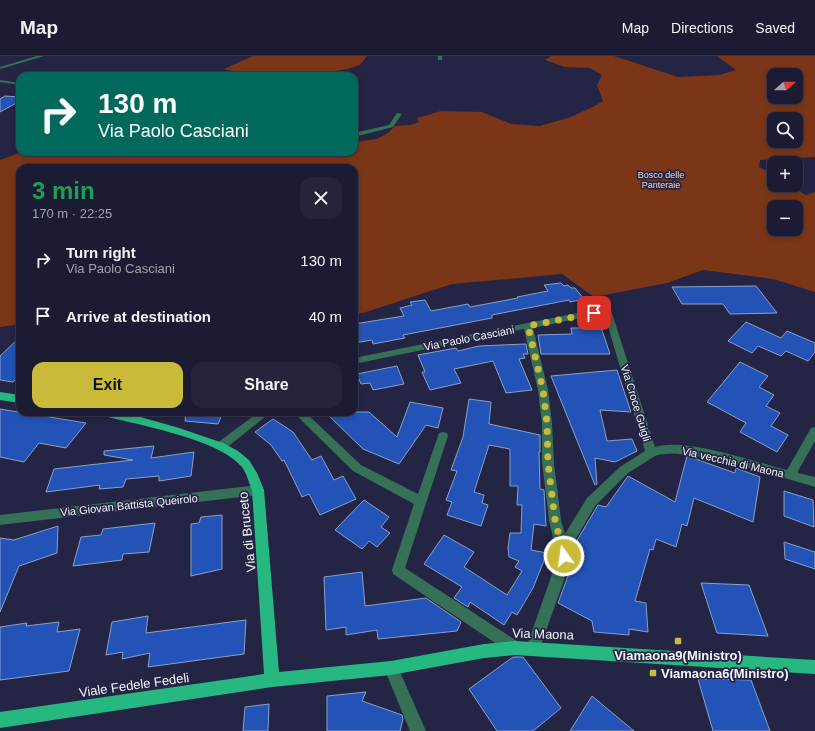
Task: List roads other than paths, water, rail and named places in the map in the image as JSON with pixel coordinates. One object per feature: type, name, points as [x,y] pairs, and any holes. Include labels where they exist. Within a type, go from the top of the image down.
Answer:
[{"type":"main road","points":[[0,396],[16,398]]},
{"type":"main road","name":"Via di Bruceto","points":[[119,416],[185,434],[220,446],[244,462],[251,471],[258,490],[272,680]]},
{"type":"main road","name":"Via Maona","points":[[272,680],[391,668],[484,651],[515,648],[815,667]]},
{"type":"main road","name":"Viale Fedele Fedeli","points":[[0,720],[272,680]]},
{"type":"street","points":[[0,68],[34,57],[42,56]]},
{"type":"street","points":[[0,81],[16,83]]},
{"type":"street","points":[[358,134],[391,126],[399,114]]},
{"type":"street","name":"Via Paolo Casciani","points":[[358,360],[607,310]]},
{"type":"street","name":"Via Croce Guigli","points":[[533,648],[557,580],[568,540],[591,502],[624,470],[651,453],[607,310]]},
{"type":"street","points":[[528,326],[543,390],[547,423],[548,463],[555,520],[564,556]]},
{"type":"street","points":[[220,446],[261,416]]},
{"type":"street","points":[[302,416],[357,468],[422,502]]},
{"type":"street","points":[[792,476],[792,471],[815,431]]},
{"type":"street","points":[[443,436],[398,570],[515,648]]},
{"type":"street","name":"Via vecchia di Maona","points":[[651,453],[660,450],[680,449],[712,455],[815,482]]},
{"type":"street","name":"Via Giovan Battista Queirolo","points":[[0,520],[258,490]]},
{"type":"street","points":[[391,668],[418,731]]},
{"type":"place","name":"Viamaona9(Ministro)","points":[[678,641]]},
{"type":"place","name":"Viamaona6(Ministro)","points":[[653,673]]},
{"type":"park label","name":"Bosco delle Panteraie","points":[[661,180]]}]
